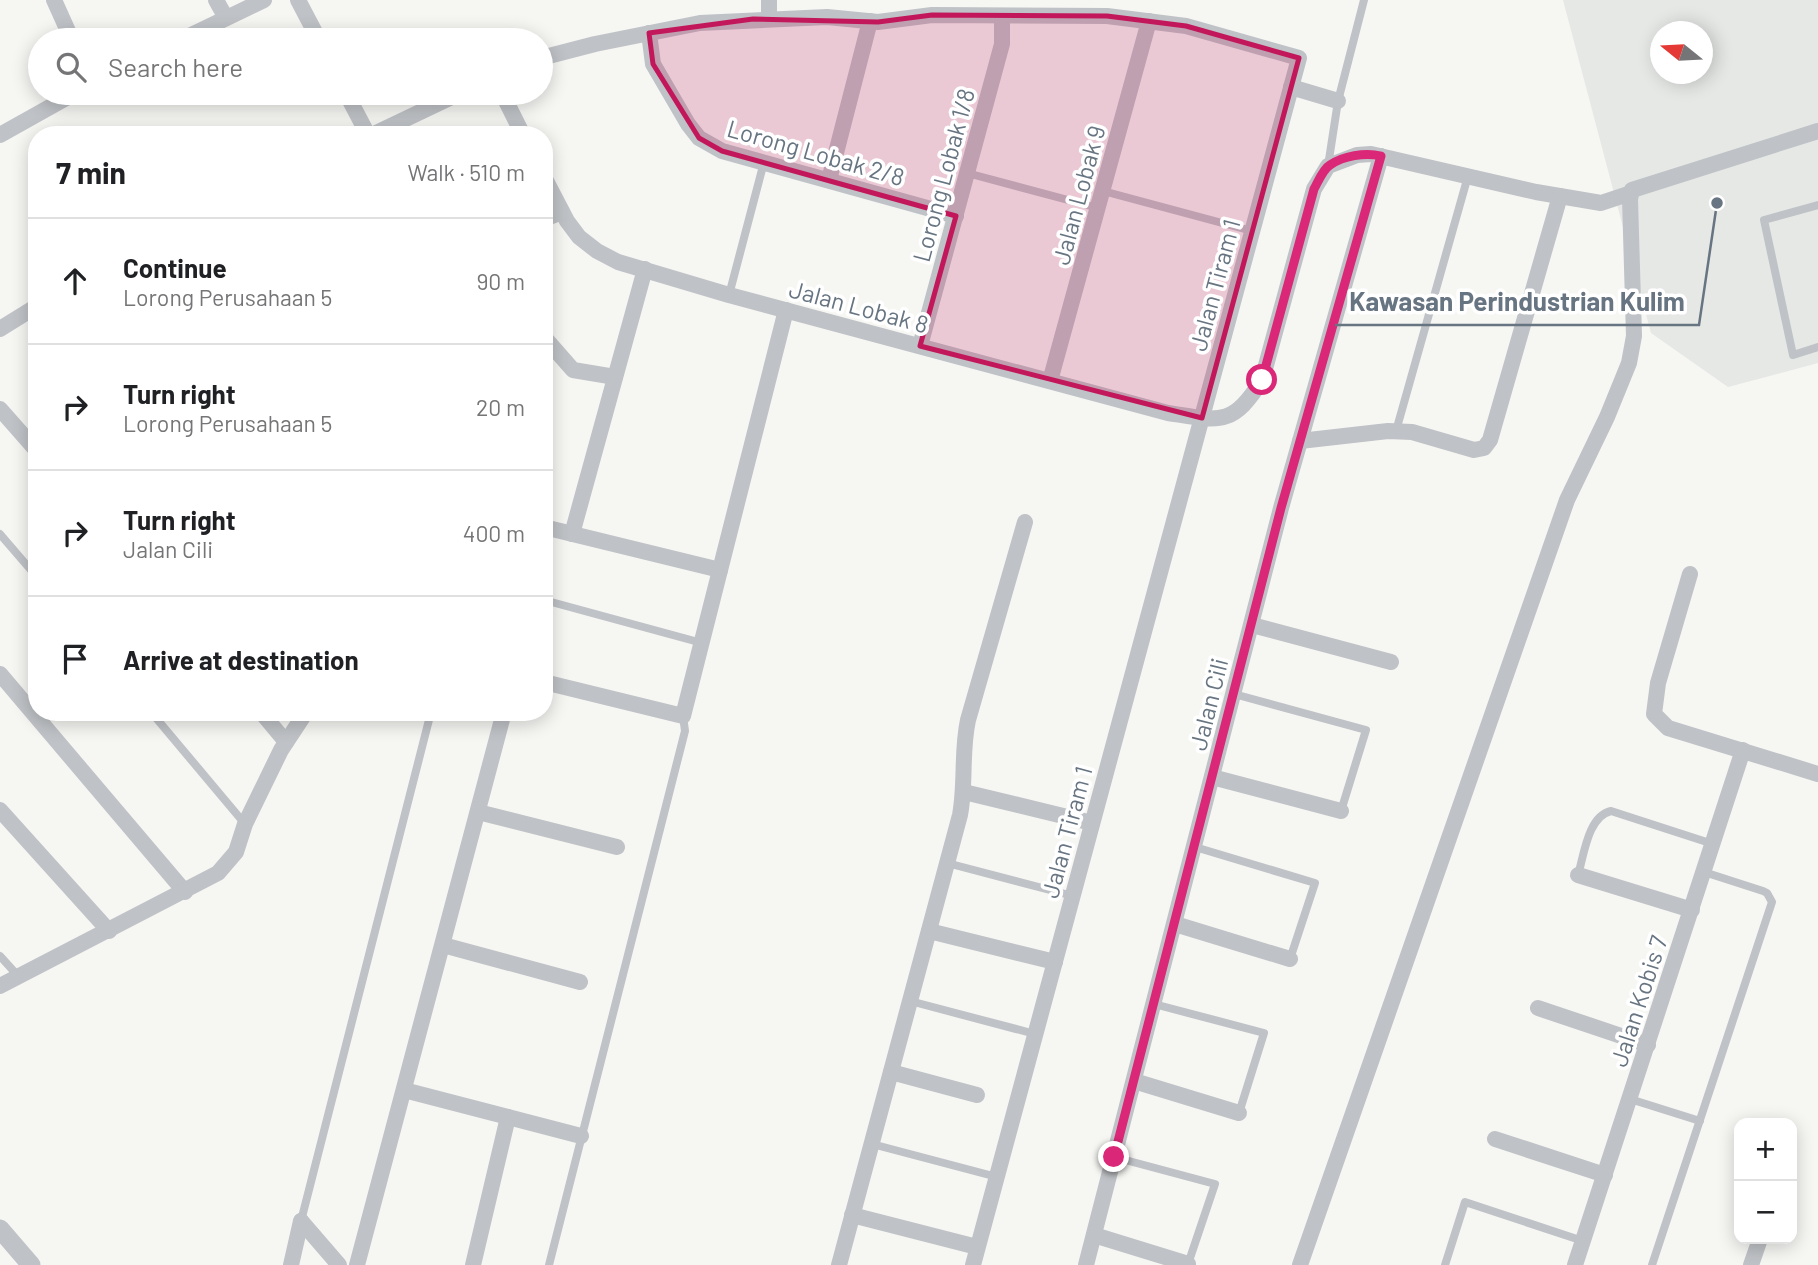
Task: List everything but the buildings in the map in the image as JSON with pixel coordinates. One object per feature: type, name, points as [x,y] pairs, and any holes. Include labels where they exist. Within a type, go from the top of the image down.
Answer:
[{"type":"street","points":[[54,0],[67,28]]},
{"type":"street","points":[[216,0],[226,18]]},
{"type":"street","points":[[206,28],[264,0]]},
{"type":"street","points":[[298,0],[313,28]]},
{"type":"street","points":[[769,0],[769,19]]},
{"type":"street","name":"Jalan Tiram 1","points":[[553,55],[700,23],[827,17],[870,21],[932,15],[1107,16],[1186,26],[1299,58],[973,1265]]},
{"type":"street","name":"Lorong Lobak 1/8","points":[[920,346],[1002,44],[1002,16]]},
{"type":"street","points":[[829,180],[870,21]]},
{"type":"street","name":"Jalan Lobak 9","points":[[1050,381],[1149,22]]},
{"type":"street","name":"Lorong Lobak 2/8","points":[[649,33],[653,64],[699,138],[722,151],[956,216]]},
{"type":"street","points":[[1292,87],[1338,102]]},
{"type":"street","points":[[0,135],[54,105]]},
{"type":"street","points":[[353,105],[365,126]]},
{"type":"street","points":[[389,126],[434,105]]},
{"type":"street","points":[[508,105],[518,126]]},
{"type":"street","points":[[1328,166],[1357,155],[1371,153],[1601,203],[1818,131]]},
{"type":"street","name":"Jalan Cili","points":[[1086,1265],[1300,442],[1381,156]]},
{"type":"street","name":"Jalan Lobak 8","points":[[553,194],[579,237],[597,251],[618,261],[729,295],[1168,413],[1223,419],[1248,403],[1262,380],[1314,189],[1328,166]]},
{"type":"street","points":[[1300,1265],[1567,500],[1629,363],[1634,336],[1632,192]]},
{"type":"street","points":[[1300,442],[1396,431],[1412,432],[1474,450],[1484,449],[1490,440],[1560,196]]},
{"type":"street","points":[[553,216],[562,212]]},
{"type":"street","points":[[572,534],[645,269]]},
{"type":"street","points":[[553,684],[683,716],[786,310]]},
{"type":"street","points":[[0,329],[28,311]]},
{"type":"street","points":[[553,347],[573,370],[615,377]]},
{"type":"street","points":[[0,409],[28,442]]},
{"type":"street","points":[[839,1265],[964,792],[963,743],[968,720],[1025,522]]},
{"type":"street","points":[[553,529],[720,570]]},
{"type":"street","points":[[1690,575],[1658,683],[1654,714],[1668,728],[1818,774]]},
{"type":"street","points":[[1252,625],[1391,662]]},
{"type":"street","points":[[0,674],[28,707]]},
{"type":"street","points":[[40,721],[185,892]]},
{"type":"street","points":[[268,721],[286,742]]},
{"type":"street","points":[[0,986],[218,873],[236,852],[245,824],[286,742],[300,721]]},
{"type":"street","points":[[357,1265],[502,721]]},
{"type":"street","name":"Jalan Kobis 7","points":[[1575,1265],[1743,750]]},
{"type":"street","points":[[1212,778],[1341,811]]},
{"type":"street","points":[[964,792],[1092,823]]},
{"type":"street","points":[[0,810],[109,931]]},
{"type":"street","points":[[478,811],[617,847]]},
{"type":"street","points":[[1578,875],[1692,910]]},
{"type":"street","points":[[1175,924],[1290,959]]},
{"type":"street","points":[[929,931],[1055,962]]},
{"type":"street","points":[[443,945],[580,982]]},
{"type":"street","points":[[1538,1008],[1648,1045]]},
{"type":"street","points":[[891,1072],[977,1095]]},
{"type":"street","points":[[1134,1081],[1239,1113]]},
{"type":"street","points":[[404,1090],[581,1136]]},
{"type":"street","points":[[472,1265],[508,1117]]},
{"type":"street","points":[[1495,1139],[1605,1175]]},
{"type":"street","points":[[852,1215],[977,1247]]},
{"type":"street","points":[[290,1265],[301,1221]]},
{"type":"street","points":[[301,1221],[339,1265]]},
{"type":"street","points":[[0,1229],[31,1265]]},
{"type":"street","points":[[1094,1235],[1188,1264]]},
{"type":"street","points":[[1751,1265],[1758,1244]]},
{"type":"lane","points":[[1328,166],[1338,102],[1364,0]]},
{"type":"lane","points":[[729,295],[764,162]]},
{"type":"lane","points":[[967,173],[1098,208]]},
{"type":"lane","points":[[1396,431],[1468,176]]},
{"type":"lane","points":[[1103,191],[1252,231]]},
{"type":"lane","points":[[1818,205],[1764,220],[1793,355],[1818,347]]},
{"type":"lane","points":[[0,534],[28,567]]},
{"type":"lane","points":[[553,602],[702,643]]},
{"type":"lane","points":[[1234,694],[1366,730],[1341,811]]},
{"type":"lane","points":[[549,1265],[685,731],[683,716]]},
{"type":"lane","points":[[159,721],[245,824]]},
{"type":"lane","points":[[301,1221],[429,721]]},
{"type":"lane","points":[[1578,875],[1595,822],[1603,813],[1611,811],[1713,845]]},
{"type":"lane","points":[[1195,847],[1315,883],[1290,959]]},
{"type":"lane","points":[[947,863],[1073,896]]},
{"type":"lane","points":[[1652,1265],[1772,902],[1763,891],[1704,872]]},
{"type":"lane","points":[[0,956],[19,977]]},
{"type":"lane","points":[[910,1001],[1035,1034]]},
{"type":"lane","points":[[1154,1004],[1264,1033],[1239,1113]]},
{"type":"lane","points":[[1630,1099],[1700,1121]]},
{"type":"lane","points":[[872,1144],[997,1177]]},
{"type":"lane","points":[[1114,1157],[1215,1184],[1188,1264]]},
{"type":"lane","points":[[1445,1265],[1465,1202],[1583,1241]]},
{"type":"highlighted area","points":[[932,15],[1107,16],[1186,26],[1299,58],[1202,418],[920,346],[956,216],[722,151],[699,138],[653,64],[649,33],[753,19],[878,22]]},
{"type":"shaded area","points":[[1563,0],[1818,0],[1818,363],[1728,387],[1651,333]]},
{"type":"place","name":"Kawasan Perindustrian Kulim","points":[[1717,203]]},
{"type":"route","points":[[1114,1157],[1281,508],[1381,156],[1371,153],[1357,155],[1328,166],[1314,189],[1262,380]]}]
